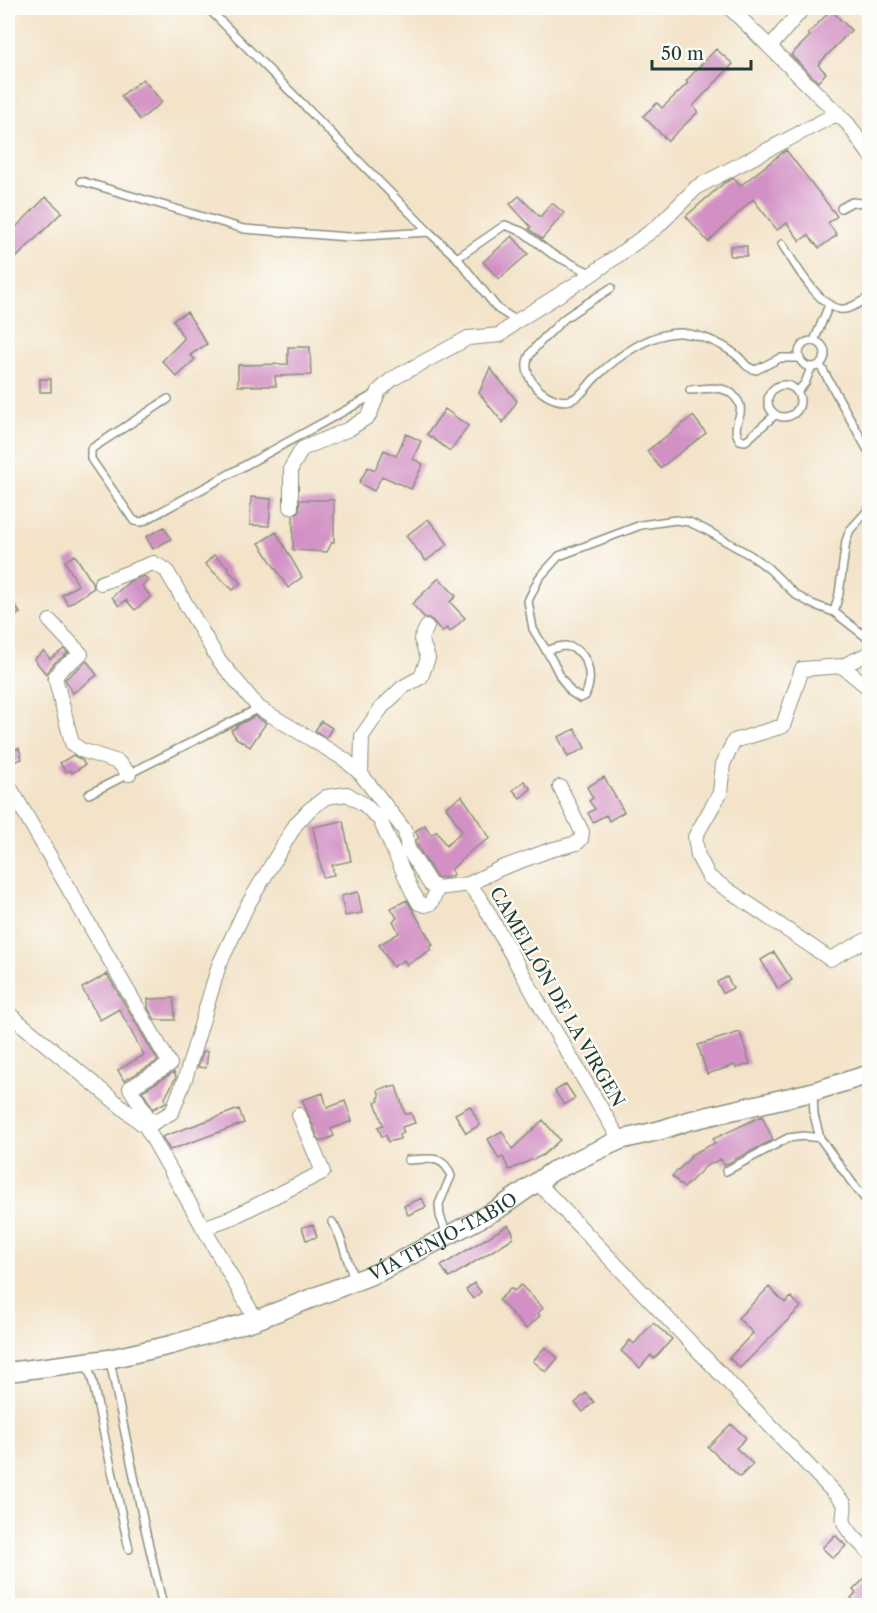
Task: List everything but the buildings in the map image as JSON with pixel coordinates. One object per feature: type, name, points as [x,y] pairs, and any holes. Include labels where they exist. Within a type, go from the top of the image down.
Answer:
[{"type":"main road","name":"VÍA TENJO-TABIO","points":[[8,1372],[110,1359],[171,1345],[256,1320],[356,1282],[397,1263],[498,1209],[553,1171],[620,1140],[688,1121],[813,1092],[870,1074]]},
{"type":"street","points":[[730,8],[838,113],[870,155]]},
{"type":"street","points":[[770,47],[803,8]]},
{"type":"street","points":[[291,507],[291,468],[302,449],[349,429],[369,416],[379,392],[392,379],[468,338],[500,335],[517,321],[592,274],[657,227],[697,187],[838,113]]},
{"type":"street","points":[[101,583],[153,563],[166,570],[218,659],[259,708],[344,759],[361,774],[405,831],[408,849],[430,884],[438,888],[431,903],[419,903],[380,820],[365,805],[347,794],[326,797],[309,810],[296,824],[247,906],[219,965],[185,1079],[172,1112],[149,1126]]},
{"type":"street","points":[[50,621],[81,654],[61,669],[55,677],[72,743],[81,750],[118,762],[129,774]]},
{"type":"street","points":[[361,774],[362,736],[382,708],[403,687],[421,677],[428,658],[421,639],[427,627]]},
{"type":"street","points":[[870,653],[842,666],[802,669],[783,726],[734,741],[723,764],[720,793],[695,837],[698,856],[709,877],[830,959],[870,938]]},
{"type":"street","points":[[842,666],[870,689]]},
{"type":"street","points":[[8,784],[170,1064],[130,1088],[203,1228],[256,1320]]},
{"type":"street","points":[[469,884],[499,868],[577,843],[581,839],[582,832],[560,787]]},
{"type":"street","name":"CAMELLÓN DE LA VIRGEN","points":[[438,888],[469,884],[481,900],[620,1140]]},
{"type":"street","points":[[8,1013],[149,1126]]},
{"type":"street","points":[[203,1228],[233,1217],[323,1172],[298,1115]]},
{"type":"street","points":[[537,1182],[844,1503],[845,1525],[870,1553]]},
{"type":"lane","points":[[208,8],[457,258],[498,309],[517,321]]},
{"type":"lane","points":[[81,181],[244,229],[348,237],[429,232]]},
{"type":"lane","points":[[840,208],[852,202],[870,204]]},
{"type":"lane","points":[[457,258],[505,225],[523,232],[552,254],[592,274]]},
{"type":"lane","points":[[782,244],[808,284],[829,305],[841,310],[870,297]]},
{"type":"lane","points":[[611,288],[564,319],[534,348],[527,362],[529,377],[536,387],[546,394],[559,400],[570,400],[582,394],[595,378],[618,357],[656,336],[679,333],[703,337],[720,344],[738,356],[746,367],[756,370],[780,358],[799,358]]},
{"type":"lane","points":[[814,341],[829,305]]},
{"type":"lane","points":[[808,341],[814,341],[823,346],[824,361],[811,368],[805,366],[799,358],[800,348],[808,341]]},
{"type":"lane","points":[[820,365],[870,454]]},
{"type":"lane","points":[[797,392],[805,383],[811,368]]},
{"type":"lane","points":[[783,385],[797,392],[800,402],[796,412],[786,417],[775,415],[771,411],[768,400],[772,390],[783,385]]},
{"type":"lane","points":[[690,390],[724,389],[732,393],[740,404],[735,426],[736,435],[740,441],[748,439],[775,415]]},
{"type":"lane","points":[[168,399],[91,449],[91,459],[134,521],[142,522],[379,392]]},
{"type":"lane","points":[[834,612],[839,594],[846,541],[850,530],[870,508]]},
{"type":"lane","points":[[546,651],[562,646],[580,652],[590,672],[585,696],[580,698],[571,692],[561,678],[533,629],[528,601],[539,578],[559,556],[641,525],[676,520],[689,522],[731,543],[767,567],[795,595],[834,612],[870,640]]},
{"type":"lane","points":[[89,794],[259,708]]},
{"type":"lane","points":[[813,1092],[814,1115],[820,1138],[870,1205]]},
{"type":"lane","points":[[726,1171],[788,1138],[804,1136],[820,1138]]},
{"type":"lane","points":[[408,1161],[431,1159],[443,1162],[448,1168],[450,1176],[439,1204],[440,1216],[448,1236]]},
{"type":"lane","points":[[332,1222],[339,1231],[347,1263],[356,1282]]},
{"type":"lane","points":[[110,1359],[163,1605]]},
{"type":"lane","points":[[86,1362],[92,1379],[129,1549]]}]
